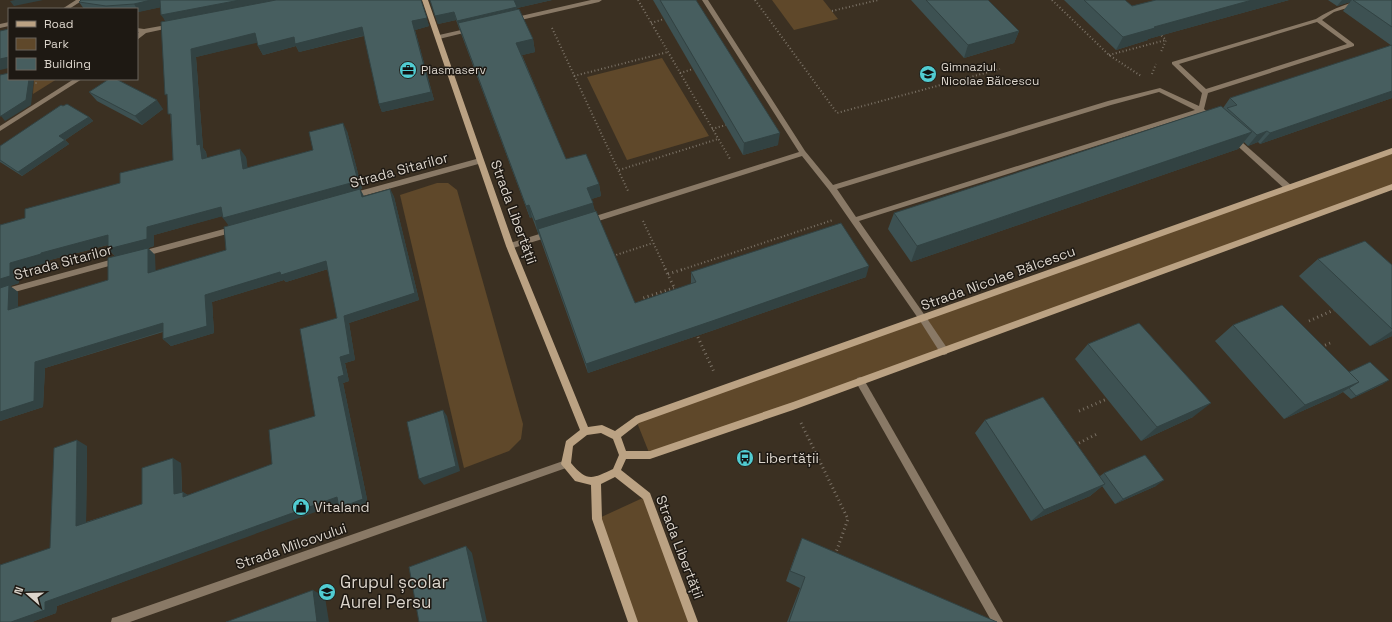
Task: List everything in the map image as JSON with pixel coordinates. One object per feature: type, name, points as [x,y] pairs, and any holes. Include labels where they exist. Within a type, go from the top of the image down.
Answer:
[{"type":"street","points":[[67,8],[80,0]]},
{"type":"street","name":"Strada Libertății","points":[[425,0],[510,246],[585,431]]},
{"type":"street","points":[[506,22],[599,0]]},
{"type":"street","points":[[705,0],[803,153],[832,188],[944,351]]},
{"type":"street","points":[[1205,92],[1174,64],[1318,20],[1332,11],[1370,0]]},
{"type":"street","points":[[1205,92],[1352,45],[1318,20]]},
{"type":"street","points":[[138,30],[144,31],[183,24]]},
{"type":"street","points":[[439,37],[475,28]]},
{"type":"street","points":[[138,37],[144,31]]},
{"type":"street","points":[[0,129],[77,80]]},
{"type":"street","points":[[832,188],[1103,105],[1160,90],[1201,110],[1215,123]]},
{"type":"street","points":[[1201,110],[1205,92]]},
{"type":"street","points":[[852,217],[1201,110]]},
{"type":"street","points":[[1225,131],[1289,188]]},
{"type":"street","name":"Strada Nicolae Bălcescu","points":[[616,436],[636,420],[1392,151]]},
{"type":"street","points":[[578,224],[803,153]]},
{"type":"street","name":"Strada Sitarilor","points":[[342,199],[480,161]]},
{"type":"street","points":[[623,455],[650,455],[944,351],[1392,187]]},
{"type":"street","points":[[137,256],[244,226]]},
{"type":"street","points":[[510,246],[556,231]]},
{"type":"street","name":"Strada Sitarilor","points":[[0,293],[122,260]]},
{"type":"street","points":[[860,381],[998,622]]},
{"type":"street","points":[[602,428],[616,436],[623,455],[616,472],[596,482],[578,478],[566,464],[569,444],[585,431],[602,428]]},
{"type":"street","name":"Strada Milcovului","points":[[116,622],[566,464]]},
{"type":"street","name":"Strada Libertății","points":[[616,472],[647,496],[693,622]]},
{"type":"street","points":[[596,482],[597,519],[633,622]]},
{"type":"path","points":[[638,0],[738,174]]},
{"type":"path","points":[[755,0],[837,113],[1000,69]]},
{"type":"path","points":[[832,11],[878,0]]},
{"type":"path","points":[[1052,0],[1109,55],[1160,90]]},
{"type":"path","points":[[651,23],[664,19]]},
{"type":"path","points":[[1157,31],[1166,40]]},
{"type":"path","points":[[1109,55],[1166,40]]},
{"type":"path","points":[[1160,54],[1166,40]]},
{"type":"path","points":[[574,76],[668,52]]},
{"type":"path","points":[[1149,82],[1158,61]]},
{"type":"path","points":[[680,73],[693,69]]},
{"type":"path","points":[[712,129],[726,125]]},
{"type":"path","points":[[618,170],[718,139]]},
{"type":"path","points":[[668,274],[794,233],[852,217]]},
{"type":"path","points":[[794,233],[798,239]]},
{"type":"path","points":[[612,256],[653,243]]},
{"type":"path","points":[[645,304],[643,298],[674,288]]},
{"type":"path","points":[[1309,321],[1334,310]]},
{"type":"path","points":[[1318,348],[1330,343]]},
{"type":"path","points":[[1079,411],[1107,398]]},
{"type":"path","points":[[800,421],[848,519],[834,558]]},
{"type":"path","points":[[1072,446],[1097,434]]},
{"type":"green space","points":[[772,0],[823,0],[838,19],[794,30]]},
{"type":"green space","points":[[662,58],[709,136],[627,160],[587,77]]},
{"type":"green space","points":[[34,80],[55,80],[33,94]]},
{"type":"green space","points":[[1392,151],[1392,187],[650,455],[636,420]]},
{"type":"green space","points":[[437,183],[448,183],[457,190],[523,424],[521,439],[509,451],[464,468],[400,195]]},
{"type":"green space","points":[[647,496],[693,622],[633,622],[597,519]]},
{"type":"building","points":[[81,0],[151,0],[134,4],[106,6],[79,2]]},
{"type":"building","points":[[160,0],[240,0],[161,15]]},
{"type":"building","points":[[276,0],[421,0],[427,18],[412,21],[431,92],[379,104],[362,27],[295,44],[294,37],[258,46],[255,33],[191,49],[197,145],[200,144],[202,159],[240,149],[243,169],[313,150],[309,132],[343,123],[358,181],[223,218],[221,207],[147,227],[147,239],[108,249],[108,235],[41,253],[10,263],[10,276],[0,279],[0,225],[25,218],[25,209],[120,183],[120,173],[173,160],[171,114],[168,114],[167,94],[165,95],[161,22]]},
{"type":"building","points":[[430,0],[514,0],[517,7],[457,21],[454,12],[435,16]]},
{"type":"building","points":[[660,0],[696,0],[780,133],[744,143]]},
{"type":"building","points":[[926,0],[988,0],[1019,31],[968,45]]},
{"type":"building","points":[[1084,0],[1125,0],[1132,6],[1156,0],[1252,0],[1123,37]]},
{"type":"building","points":[[1353,0],[1392,0],[1392,27]]},
{"type":"building","points":[[519,9],[533,39],[516,43],[566,159],[586,154],[599,184],[587,188],[593,203],[535,221],[529,205],[526,206],[458,23]]},
{"type":"building","points":[[8,29],[8,57],[0,59],[0,31]]},
{"type":"building","points":[[1392,45],[1392,91],[1270,133],[1267,131],[1257,135],[1227,108],[1237,105],[1230,98]]},
{"type":"building","points":[[8,73],[8,80],[29,80],[26,100],[1,116],[0,116],[0,75]]},
{"type":"building","points":[[107,80],[118,80],[157,100],[135,116],[89,92]]},
{"type":"building","points":[[67,104],[89,117],[59,136],[65,140],[18,172],[0,160],[0,146],[61,105],[63,106]]},
{"type":"building","points":[[1221,106],[1252,132],[917,246],[894,213]]},
{"type":"building","points":[[360,189],[362,197],[390,189],[415,293],[344,316],[350,354],[340,357],[344,375],[338,377],[363,499],[339,508],[337,497],[45,602],[45,610],[11,622],[0,622],[0,565],[50,548],[54,448],[77,440],[76,526],[142,504],[142,468],[173,458],[174,494],[183,492],[183,497],[272,464],[269,430],[315,416],[300,329],[337,318],[326,261],[281,275],[280,272],[205,295],[207,326],[163,339],[163,323],[35,362],[34,401],[0,412],[0,288],[9,285],[8,310],[108,280],[108,258],[148,248],[148,273],[226,250],[224,227]]},
{"type":"building","points":[[596,211],[635,303],[696,282],[691,272],[841,223],[869,266],[586,364],[538,229]]},
{"type":"building","points":[[1365,241],[1392,265],[1392,329],[1318,259]]},
{"type":"building","points":[[1282,305],[1359,382],[1305,405],[1233,325]]},
{"type":"building","points":[[1139,323],[1211,403],[1157,427],[1088,344]]},
{"type":"building","points":[[1370,362],[1389,380],[1356,396],[1349,388],[1359,382],[1349,372]]},
{"type":"building","points":[[1043,397],[1105,484],[1044,510],[985,420]]},
{"type":"building","points":[[443,410],[456,466],[419,479],[407,422]]},
{"type":"building","points":[[1145,455],[1164,480],[1123,499],[1104,473]]},
{"type":"building","points":[[802,538],[997,622],[789,622],[805,577],[790,571]]},
{"type":"building","points":[[466,546],[483,622],[419,622],[409,567]]},
{"type":"building","points":[[313,590],[317,622],[226,622]]},
{"type":"place","name":"Plasmaserv","points":[[408,70]]},
{"type":"place","name":"Gimnaziul Nicolae Bălcescu","points":[[928,74]]},
{"type":"place","name":"Libertății","points":[[745,458]]},
{"type":"place","name":"Vitaland","points":[[301,507]]},
{"type":"place","name":"Grupul școlar Aurel Persu","points":[[327,592]]}]
